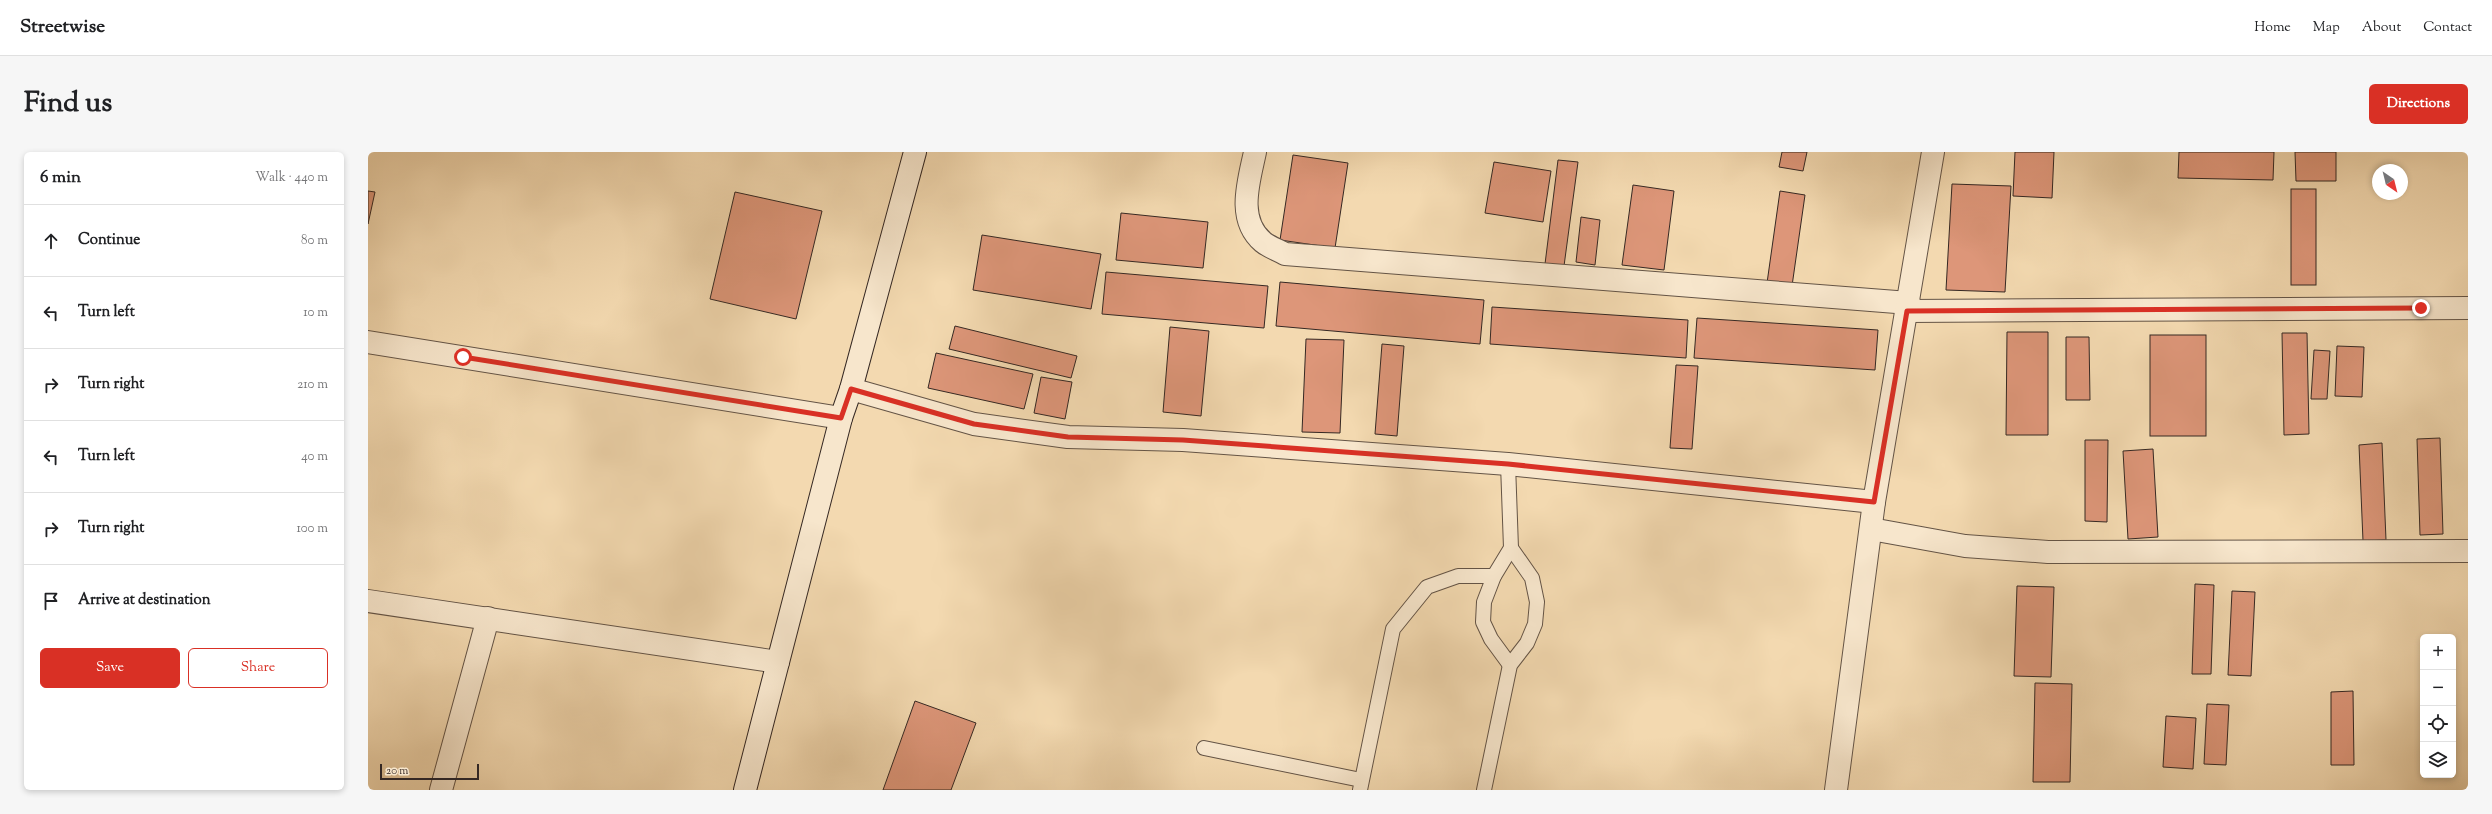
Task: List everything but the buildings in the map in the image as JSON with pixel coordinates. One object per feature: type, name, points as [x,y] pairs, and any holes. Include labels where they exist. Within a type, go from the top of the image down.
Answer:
[{"type":"street","points":[[745,790],[841,418],[851,389],[914,152]]},
{"type":"street","points":[[1255,152],[1245,207],[1251,227],[1263,242],[1284,254],[1908,307],[2468,308]]},
{"type":"street","points":[[1836,790],[1874,502],[1933,152]]},
{"type":"street","points":[[368,342],[841,418]]},
{"type":"street","points":[[851,389],[974,424],[1068,437],[1183,440],[1508,464],[1874,502]]},
{"type":"street","points":[[1871,529],[1965,546],[2048,552],[2468,551]]},
{"type":"street","points":[[368,600],[778,662]]},
{"type":"street","points":[[441,790],[488,618]]},
{"type":"lane","points":[[1484,790],[1510,665],[1527,643],[1535,624],[1537,602],[1532,578],[1511,548],[1508,464]]},
{"type":"lane","points":[[1510,665],[1491,639],[1484,622],[1484,602],[1494,576],[1511,548]]},
{"type":"lane","points":[[1204,748],[1360,785],[1394,629],[1427,587],[1458,576],[1494,576]]},
{"type":"route","points":[[463,357],[841,418],[851,389],[974,424],[1068,437],[1183,440],[1508,464],[1665,479],[1874,502],[1907,311],[2421,308]]}]
